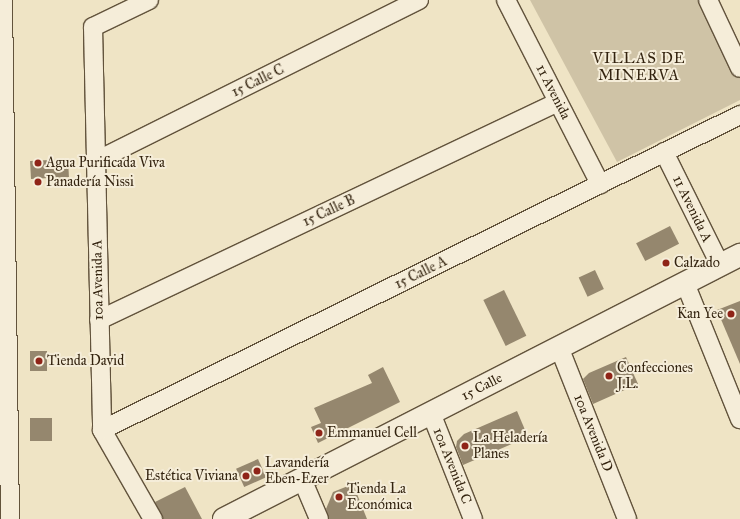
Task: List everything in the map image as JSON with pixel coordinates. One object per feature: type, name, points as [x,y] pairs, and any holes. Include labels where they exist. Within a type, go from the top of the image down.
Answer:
[{"type":"street","points":[[3,0],[3,174],[10,519]]},
{"type":"street","name":"10a Avenida A","points":[[148,0],[93,27],[102,430],[153,519]]},
{"type":"street","name":"15 Calle C","points":[[96,161],[419,0]]},
{"type":"street","name":"11 Avenida","points":[[506,0],[600,184]]},
{"type":"street","points":[[708,0],[740,68]]},
{"type":"street","name":"15 Calle B","points":[[99,320],[558,102]]},
{"type":"street","name":"15 Calle A","points":[[102,430],[740,115]]},
{"type":"street","name":"11 Avenida A","points":[[664,152],[720,266]]},
{"type":"street","name":"15 Calle","points":[[224,519],[740,255]]},
{"type":"street","points":[[685,283],[740,419]]},
{"type":"street","name":"10a Avenida D","points":[[559,347],[627,519]]},
{"type":"street","name":"10a Avenida C","points":[[431,413],[473,519]]},
{"type":"street","points":[[302,479],[319,519]]},
{"type":"shaded area","points":[[530,0],[703,0],[740,75],[740,100],[617,162]]},
{"type":"building","points":[[68,159],[69,177],[31,179],[30,161]]},
{"type":"building","points":[[670,226],[679,244],[645,261],[636,243]]},
{"type":"building","points":[[595,270],[604,289],[588,297],[579,278]]},
{"type":"building","points":[[504,290],[526,336],[506,346],[483,300]]},
{"type":"building","points":[[740,301],[740,364],[717,310]]},
{"type":"building","name":"Tienda David","points":[[30,351],[47,351],[47,371],[30,371]]},
{"type":"building","points":[[626,357],[638,384],[593,404],[583,379],[589,373]]},
{"type":"building","points":[[383,367],[400,402],[318,443],[311,427],[321,423],[314,408],[372,383],[368,375]]},
{"type":"building","points":[[517,411],[528,437],[463,465],[456,447],[457,441],[464,434]]},
{"type":"building","points":[[30,418],[52,418],[52,441],[30,441]]},
{"type":"building","points":[[258,459],[266,477],[244,487],[236,469]]},
{"type":"building","points":[[353,484],[367,519],[329,519],[326,509],[333,492]]},
{"type":"building","points":[[185,487],[202,519],[163,519],[155,502]]},
{"type":"place","name":"Agua Purificada Viva","points":[[38,163]]},
{"type":"place","name":"Panadería Nissi","points":[[38,182]]},
{"type":"place","name":"Calzado","points":[[666,263]]},
{"type":"place","name":"Kan Yee","points":[[731,314]]},
{"type":"place","name":"Tienda David","points":[[39,361]]},
{"type":"place","name":"Confecciones J.L.","points":[[609,376]]},
{"type":"place","name":"Emmanuel Cell","points":[[319,433]]},
{"type":"place","name":"La Heladería Planes","points":[[465,446]]},
{"type":"place","name":"Lavandería Eben-Ezer","points":[[257,471]]},
{"type":"place","name":"Estética Viviana","points":[[246,476]]},
{"type":"place","name":"Tienda La Económica","points":[[339,497]]},
{"type":"district","name":"VILLAS DE MINERVA","points":[[639,66]]}]
